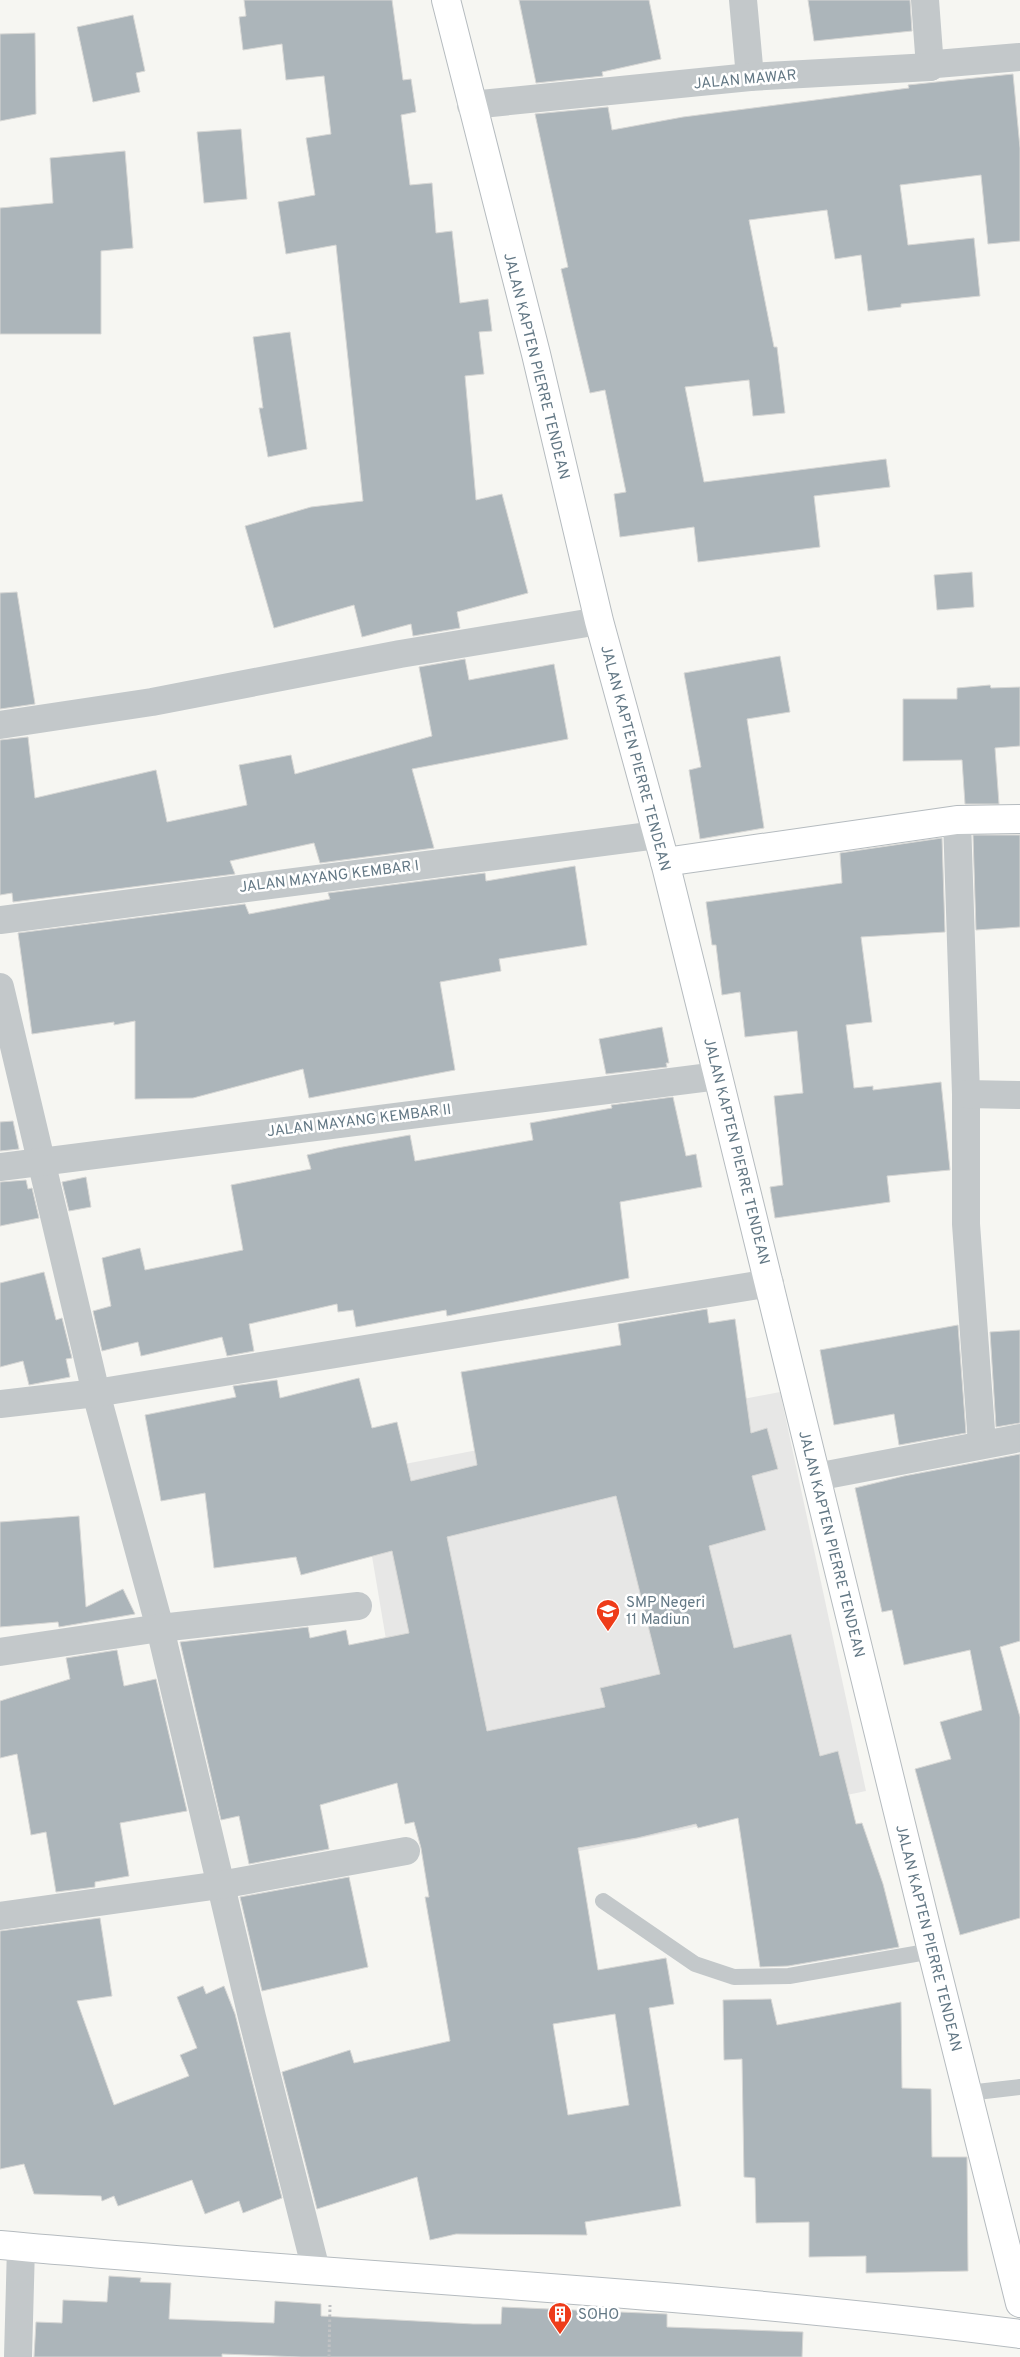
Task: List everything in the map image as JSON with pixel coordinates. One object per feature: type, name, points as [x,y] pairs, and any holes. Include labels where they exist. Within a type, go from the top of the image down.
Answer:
[{"type":"main road","name":"JALAN KAPTEN PIERRE TENDEAN","points":[[446,0],[471,105],[536,354],[599,621],[665,862],[770,1283],[932,1951],[1020,2303]]},
{"type":"main road","points":[[665,862],[957,820],[1020,819]]},
{"type":"main road","points":[[11,2246],[702,2301],[915,2320],[1020,2334]]},
{"type":"street","points":[[743,0],[750,77]]},
{"type":"street","points":[[925,0],[930,67]]},
{"type":"street","name":"JALAN MAWAR","points":[[471,105],[750,77],[930,67],[936,64],[1020,57]]},
{"type":"street","points":[[0,725],[152,702],[400,654],[599,621]]},
{"type":"street","points":[[957,820],[966,1094],[966,1224],[982,1444]]},
{"type":"street","name":"JALAN MAYANG KEMBAR I","points":[[0,920],[657,835]]},
{"type":"street","points":[[0,987],[96,1393],[160,1628],[220,1885],[323,2271]]},
{"type":"street","name":"JALAN MAYANG KEMBAR II","points":[[0,1167],[718,1076]]},
{"type":"street","points":[[966,1094],[1020,1095]]},
{"type":"street","points":[[0,1404],[96,1393],[770,1283]]},
{"type":"street","points":[[816,1477],[1020,1438]]},
{"type":"street","points":[[0,1652],[160,1628],[358,1606]]},
{"type":"street","points":[[0,1916],[220,1885],[406,1851]]},
{"type":"street","points":[[11,2246],[18,2357]]},
{"type":"lane","points":[[603,1901],[695,1964],[734,1977],[789,1976],[932,1951]]},
{"type":"lane","points":[[968,2093],[1020,2087]]},
{"type":"path","points":[[323,2271],[329,2357]]},
{"type":"shaded area","name":"SMP Negeri 11 Madiun","points":[[780,1392],[866,1791],[427,1883],[358,1473]]},
{"type":"building","points":[[244,0],[392,0],[403,80],[411,79],[416,112],[401,115],[410,185],[432,183],[436,233],[452,231],[460,303],[488,299],[492,331],[479,332],[484,374],[465,376],[476,500],[502,494],[528,593],[457,612],[460,628],[413,636],[411,624],[362,637],[354,605],[274,628],[245,526],[311,507],[363,501],[336,245],[286,254],[278,202],[315,195],[306,138],[331,134],[324,76],[286,80],[282,44],[243,50],[239,17],[246,16]]},
{"type":"building","points":[[519,0],[649,0],[661,59],[602,72],[603,76],[536,83]]},
{"type":"building","points":[[808,0],[910,0],[912,31],[814,41]]},
{"type":"building","points":[[133,15],[145,71],[136,73],[140,92],[93,102],[77,27]]},
{"type":"building","points":[[35,33],[36,114],[0,121],[0,34]]},
{"type":"building","points":[[1013,74],[1020,148],[1020,241],[988,244],[981,175],[900,185],[908,245],[974,238],[980,296],[901,304],[901,307],[868,311],[861,255],[835,259],[827,210],[749,220],[774,347],[777,347],[785,413],[753,416],[749,380],[685,387],[704,482],[886,459],[890,487],[814,496],[820,547],[698,562],[694,527],[620,537],[614,494],[626,492],[605,390],[590,393],[561,269],[568,267],[535,114],[608,107],[612,130],[683,117],[909,88],[908,85]]},
{"type":"building","points":[[241,129],[247,199],[204,203],[197,132]]},
{"type":"building","points":[[125,151],[133,248],[101,251],[101,334],[0,334],[0,208],[53,203],[50,158]]},
{"type":"building","points":[[290,332],[307,449],[268,457],[259,408],[263,408],[253,337]]},
{"type":"building","points":[[972,572],[974,607],[937,610],[934,575]]},
{"type":"building","points":[[17,592],[35,704],[0,709],[0,593]]},
{"type":"building","points":[[780,656],[790,712],[747,719],[764,828],[700,839],[689,770],[701,767],[684,673]]},
{"type":"building","points":[[465,659],[469,680],[554,664],[568,739],[412,769],[434,848],[320,863],[314,843],[230,861],[235,874],[13,902],[12,893],[0,895],[0,740],[28,737],[35,798],[156,770],[167,822],[247,805],[239,765],[291,755],[295,774],[432,736],[419,667]]},
{"type":"building","points":[[990,685],[991,688],[1020,687],[1020,746],[995,748],[999,804],[965,804],[962,760],[903,761],[903,699],[957,699],[957,688]]},
{"type":"building","points":[[973,835],[1020,835],[1020,927],[976,930]]},
{"type":"building","points":[[942,838],[945,932],[861,937],[872,1022],[846,1025],[854,1088],[873,1086],[873,1090],[941,1082],[950,1170],[887,1176],[890,1202],[775,1218],[770,1187],[783,1185],[774,1096],[803,1093],[797,1031],[745,1037],[740,992],[722,995],[716,945],[712,945],[706,902],[842,883],[840,853]]},
{"type":"building","points":[[575,866],[587,945],[499,959],[501,971],[440,982],[455,1070],[309,1098],[303,1069],[193,1098],[135,1099],[135,1021],[114,1025],[114,1022],[32,1034],[18,933],[245,904],[249,914],[330,899],[328,893],[485,873],[486,881]]},
{"type":"building","points":[[662,1027],[669,1063],[666,1063],[667,1067],[606,1074],[599,1039]]},
{"type":"building","points":[[673,1097],[686,1156],[696,1154],[702,1187],[620,1202],[629,1278],[447,1316],[446,1310],[356,1327],[353,1310],[338,1312],[337,1304],[249,1324],[254,1351],[227,1356],[222,1337],[141,1356],[138,1342],[102,1351],[93,1311],[111,1306],[102,1258],[140,1248],[145,1270],[243,1250],[231,1185],[311,1169],[307,1155],[337,1148],[410,1135],[415,1161],[533,1140],[530,1123],[612,1108],[611,1105]]},
{"type":"building","points":[[13,1121],[19,1149],[0,1151],[0,1122]]},
{"type":"building","points":[[86,1177],[91,1207],[69,1211],[62,1182]]},
{"type":"building","points":[[26,1180],[28,1189],[32,1188],[39,1218],[0,1226],[0,1182]]},
{"type":"building","points":[[44,1272],[56,1320],[62,1318],[72,1358],[66,1359],[70,1377],[29,1385],[23,1361],[0,1367],[0,1283]]},
{"type":"building","points":[[707,1309],[709,1323],[735,1319],[751,1433],[767,1428],[778,1469],[752,1476],[766,1530],[709,1546],[734,1648],[791,1634],[820,1756],[838,1751],[856,1824],[862,1823],[883,1884],[899,1947],[788,1966],[760,1967],[738,1818],[698,1828],[696,1824],[637,1838],[578,1848],[598,1970],[666,1958],[674,2004],[649,2008],[681,2206],[585,2222],[587,2235],[456,2234],[430,2240],[417,2177],[317,2209],[282,2072],[350,2050],[354,2063],[450,2041],[425,1897],[429,1897],[421,1848],[414,1822],[405,1824],[397,1783],[320,1805],[329,1849],[249,1864],[239,1816],[221,1820],[180,1642],[308,1627],[310,1638],[346,1630],[349,1645],[409,1633],[392,1551],[301,1575],[296,1557],[214,1568],[205,1493],[161,1501],[145,1415],[236,1397],[233,1386],[277,1380],[280,1398],[359,1378],[372,1428],[397,1422],[411,1481],[477,1465],[461,1372],[621,1345],[618,1324]],"holes":[[[616,1496],[660,1674],[600,1688],[605,1707],[487,1731],[447,1537]],[[615,2014],[629,2105],[568,2115],[553,2024]]]},
{"type":"building","points":[[958,1325],[966,1433],[899,1445],[894,1414],[834,1425],[820,1350]]},
{"type":"building","points":[[1020,1330],[1020,1423],[996,1427],[990,1332]]},
{"type":"building","points":[[1020,1454],[1020,1641],[1000,1647],[1020,1717],[1020,1918],[960,1935],[915,1769],[951,1759],[940,1722],[982,1710],[970,1650],[904,1665],[892,1610],[882,1612],[855,1488],[904,1476]]},
{"type":"building","points":[[79,1516],[86,1607],[123,1589],[135,1614],[59,1627],[58,1622],[0,1627],[0,1522]]},
{"type":"building","points":[[117,1650],[124,1686],[156,1679],[187,1811],[120,1823],[129,1876],[95,1882],[95,1887],[56,1892],[46,1832],[31,1835],[17,1754],[0,1758],[0,1701],[70,1679],[66,1658]]},
{"type":"building","points":[[349,1877],[368,1967],[262,1991],[240,1897]]},
{"type":"building","points":[[100,1918],[112,1996],[77,2001],[114,2105],[189,2076],[180,2055],[197,2048],[177,1997],[203,1986],[206,1994],[224,1986],[235,2014],[282,2198],[243,2213],[239,2201],[205,2214],[192,2180],[118,2206],[114,2196],[102,2201],[101,2196],[34,2194],[24,2164],[0,2169],[0,1931]]},
{"type":"building","points":[[771,1999],[777,2025],[901,2002],[902,2088],[931,2089],[932,2157],[967,2157],[968,2271],[866,2273],[866,2256],[809,2257],[809,2222],[756,2223],[755,2178],[744,2177],[742,2059],[724,2060],[723,2000]]},
{"type":"building","points":[[109,2276],[141,2278],[140,2282],[171,2283],[169,2319],[274,2323],[275,2301],[321,2304],[321,2316],[473,2324],[501,2324],[502,2307],[667,2314],[667,2327],[803,2332],[802,2357],[301,2357],[222,2354],[222,2357],[34,2357],[36,2322],[62,2323],[63,2300],[107,2302]]},
{"type":"place","name":"SMP Negeri 11 Madiun","points":[[608,1632]]},
{"type":"place","name":"SOHO","points":[[560,2335]]}]
